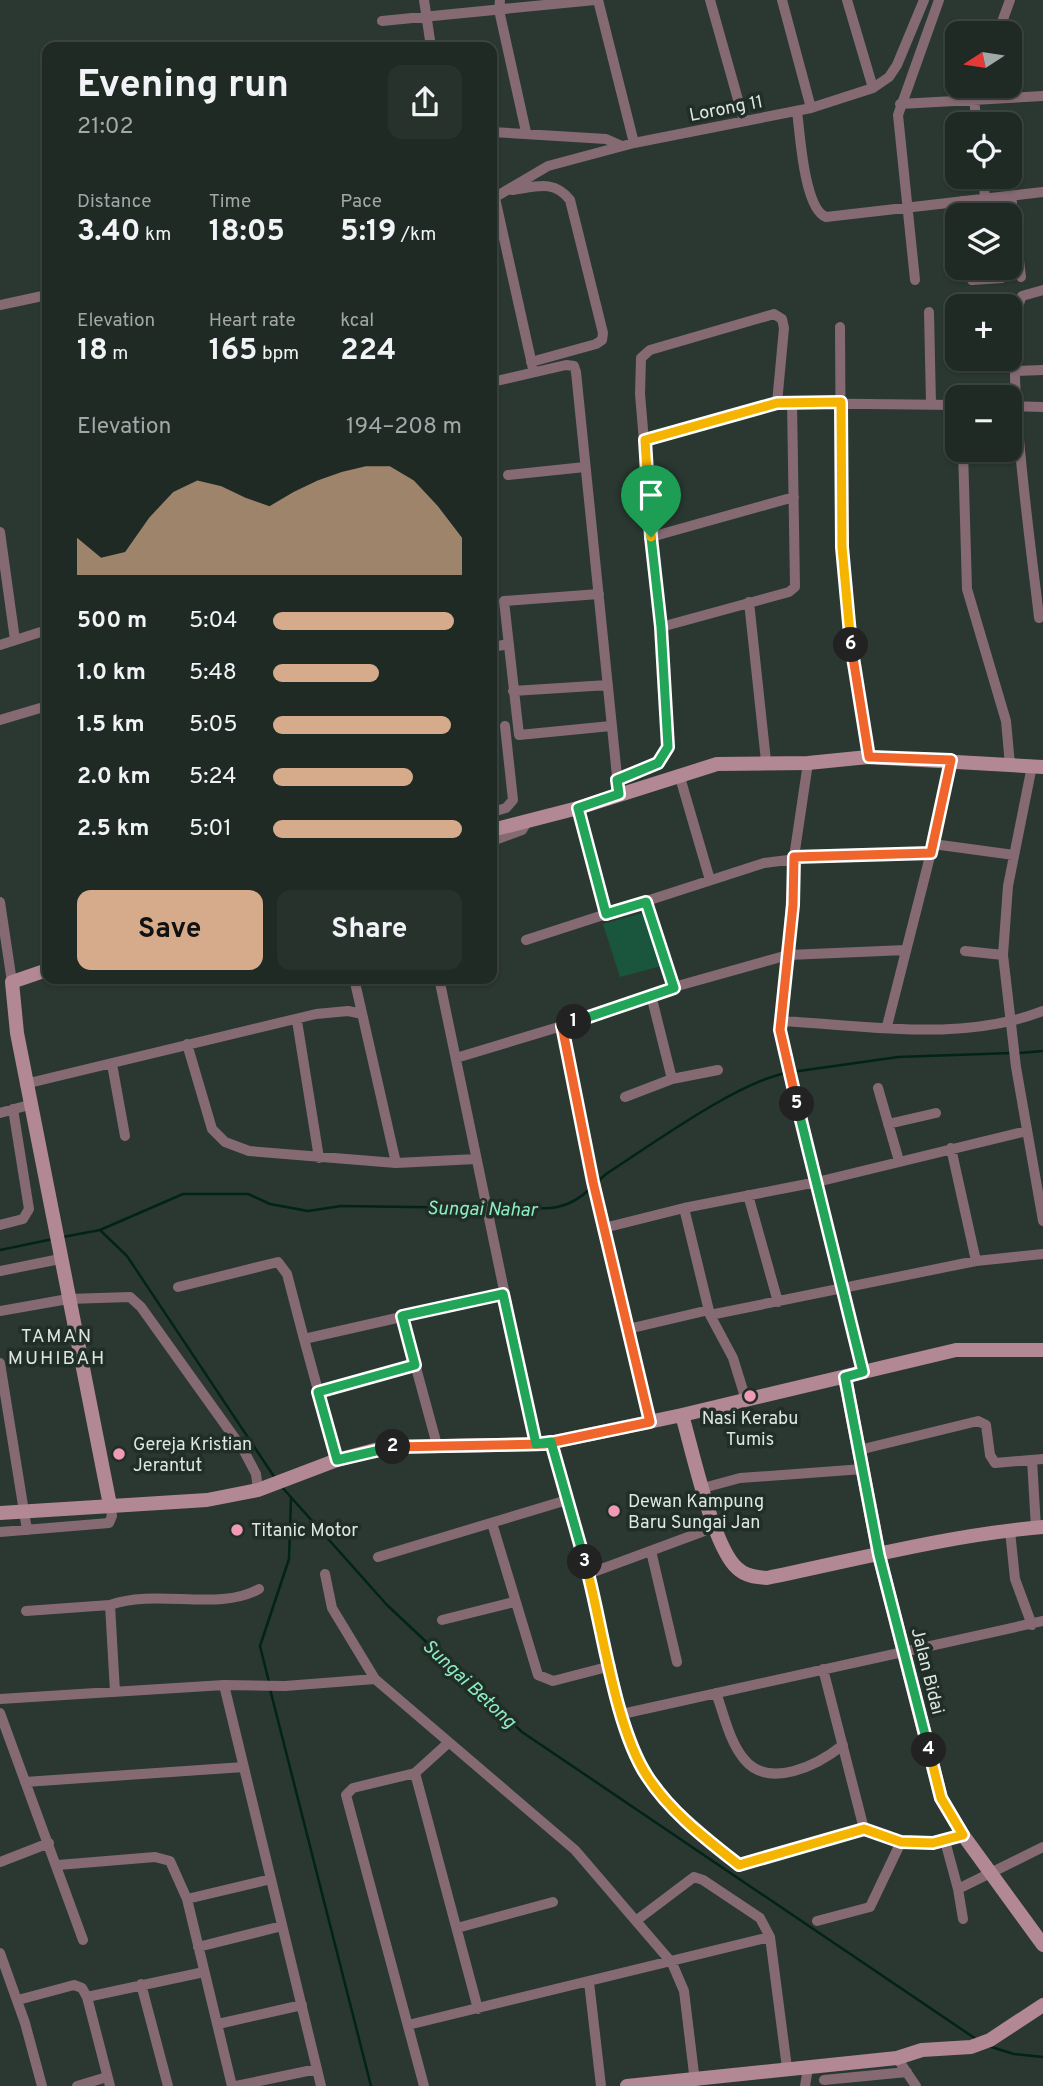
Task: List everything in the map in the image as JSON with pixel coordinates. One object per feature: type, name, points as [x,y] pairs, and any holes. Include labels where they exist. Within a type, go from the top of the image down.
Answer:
[{"type":"street","points":[[425,0],[430,42]]},
{"type":"street","points":[[382,21],[499,5],[596,0],[634,143]]},
{"type":"street","points":[[710,0],[744,121]]},
{"type":"street","points":[[782,0],[811,108]]},
{"type":"street","points":[[847,0],[873,88]]},
{"type":"street","name":"Lorong 11","points":[[497,197],[548,166],[634,143],[811,108],[873,88],[889,77],[897,65],[923,0]]},
{"type":"street","points":[[915,280],[898,125],[900,104],[939,0]]},
{"type":"street","points":[[1002,21],[1010,0]]},
{"type":"street","points":[[499,5],[526,132]]},
{"type":"street","points":[[900,104],[1043,96]]},
{"type":"street","points":[[975,100],[976,112]]},
{"type":"street","points":[[797,111],[810,191],[821,215],[831,218],[1043,192]]},
{"type":"street","points":[[497,132],[606,139],[622,146]]},
{"type":"street","points":[[497,380],[596,344],[602,340],[603,332],[569,200],[560,189],[547,185],[507,191]]},
{"type":"street","points":[[984,189],[985,197]]},
{"type":"street","points":[[1011,195],[1012,203]]},
{"type":"street","points":[[497,216],[532,368]]},
{"type":"street","points":[[1015,385],[1016,306],[1026,293],[1043,290]]},
{"type":"street","points":[[0,305],[42,296]]},
{"type":"street","points":[[929,312],[931,404]]},
{"type":"street","points":[[497,829],[578,808],[658,763],[668,747],[639,364],[643,355],[774,314],[782,319],[783,328],[777,403]]},
{"type":"street","points":[[840,327],[845,598],[869,757]]},
{"type":"street","points":[[532,368],[574,366],[618,787]]},
{"type":"street","points":[[1016,372],[1043,370]]},
{"type":"street","points":[[661,627],[789,592],[796,587],[792,402]]},
{"type":"street","points":[[645,440],[777,403],[945,405]]},
{"type":"street","points":[[1022,406],[1043,407]]},
{"type":"street","points":[[963,462],[967,589],[1006,721],[1010,765]]},
{"type":"street","points":[[1021,462],[1039,618]]},
{"type":"street","points":[[508,475],[585,467]]},
{"type":"street","points":[[651,537],[794,497]]},
{"type":"street","points":[[0,532],[15,640]]},
{"type":"street","points":[[497,811],[506,808],[513,800],[510,725],[513,691],[504,601],[599,594]]},
{"type":"street","points":[[749,602],[766,761]]},
{"type":"street","points":[[0,645],[42,632]]},
{"type":"street","points":[[497,646],[509,644]]},
{"type":"street","points":[[513,691],[608,685]]},
{"type":"street","points":[[0,720],[42,707]]},
{"type":"street","points":[[510,725],[523,736],[611,726]]},
{"type":"street","points":[[497,728],[510,725]]},
{"type":"street","points":[[618,787],[718,764],[766,761],[808,763],[869,757],[1037,767],[1014,856],[1004,922],[1003,955],[1017,1067],[1043,1221]]},
{"type":"street","points":[[887,1026],[932,848],[951,760]]},
{"type":"street","points":[[808,763],[794,857],[788,955],[780,1021],[787,1066],[863,1372]]},
{"type":"street","points":[[679,774],[710,880]]},
{"type":"street","points":[[578,808],[606,914]]},
{"type":"street","points":[[497,839],[522,830],[527,822]]},
{"type":"street","points":[[526,940],[710,880],[794,857],[932,848],[1014,856]]},
{"type":"street","points":[[0,902],[25,1084],[112,1516],[108,1523],[0,1532]]},
{"type":"street","points":[[646,902],[674,988]]},
{"type":"street","points":[[456,1058],[562,1026],[651,995],[788,955],[906,950]]},
{"type":"street","points":[[965,951],[1003,955]]},
{"type":"street","points":[[12,982],[42,972]]},
{"type":"street","points":[[355,984],[396,1163]]},
{"type":"street","points":[[440,984],[503,1294],[544,1443],[567,1500],[588,1574],[622,1714],[648,1778],[671,1805],[739,1865],[864,1829],[901,1842],[945,1841],[963,1835]]},
{"type":"street","points":[[651,995],[672,1079]]},
{"type":"street","points":[[25,1084],[329,1012],[362,1014]]},
{"type":"street","points":[[780,1021],[924,1030],[977,1028],[1043,1012]]},
{"type":"street","points":[[297,1021],[319,1158]]},
{"type":"street","points":[[562,1026],[593,1182],[650,1422]]},
{"type":"street","points":[[187,1044],[207,1117],[218,1138],[249,1151],[396,1163],[476,1159]]},
{"type":"street","points":[[112,1064],[125,1136]]},
{"type":"street","points":[[625,1097],[672,1079],[718,1070]]},
{"type":"street","points":[[878,1088],[899,1161]]},
{"type":"street","points":[[0,1113],[29,1105]]},
{"type":"street","points":[[0,1225],[23,1219],[29,1209],[13,1109]]},
{"type":"street","points":[[888,1124],[936,1113]]},
{"type":"street","points":[[604,1228],[684,1208],[817,1182],[1027,1131]]},
{"type":"street","points":[[951,1148],[976,1261]]},
{"type":"street","points":[[748,1195],[778,1302]]},
{"type":"street","points":[[684,1208],[710,1312],[733,1357],[746,1401]]},
{"type":"street","points":[[628,1329],[710,1312],[778,1302],[976,1261],[1043,1254]]},
{"type":"street","points":[[0,1271],[60,1256]]},
{"type":"street","points":[[178,1287],[278,1262],[286,1274],[337,1460]]},
{"type":"street","points":[[304,1339],[503,1294]]},
{"type":"street","points":[[0,1311],[68,1298],[124,1296],[135,1301],[244,1451],[262,1488]]},
{"type":"street","points":[[402,1316],[437,1445]]},
{"type":"street","points":[[0,1513],[207,1500],[262,1488],[337,1460],[386,1447],[544,1443],[746,1401],[957,1350],[1043,1350]]},
{"type":"street","points":[[0,1363],[26,1510],[27,1530]]},
{"type":"street","points":[[318,1392],[415,1365]]},
{"type":"street","name":"Jalan Bidai","points":[[845,1377],[879,1555],[941,1798],[963,1835],[1043,1945]]},
{"type":"street","points":[[682,1415],[715,1527],[729,1558],[744,1573],[755,1577],[879,1555],[961,1536],[1040,1527],[1032,1460]]},
{"type":"street","points":[[859,1450],[978,1421],[986,1425],[990,1455],[995,1464],[1043,1459]]},
{"type":"street","points":[[704,1488],[740,1478],[863,1469]]},
{"type":"street","points":[[378,1557],[567,1500]]},
{"type":"street","points":[[492,1522],[535,1669],[545,1680],[611,1666]]},
{"type":"street","points":[[588,1574],[715,1527]]},
{"type":"street","points":[[1010,1531],[1015,1579],[1032,1625]]},
{"type":"street","points":[[651,1551],[677,1662]]},
{"type":"street","points":[[325,1574],[332,1608],[375,1679],[447,1744],[575,1850],[672,1963],[684,1992],[695,2082]]},
{"type":"street","points":[[26,1611],[110,1605],[134,1598],[235,1597],[259,1589]]},
{"type":"street","points":[[442,1620],[514,1602]]},
{"type":"street","points":[[110,1605],[115,1692]]},
{"type":"street","points":[[622,1714],[1043,1621]]},
{"type":"street","points":[[823,1669],[864,1829]]},
{"type":"street","points":[[0,1699],[224,1685],[285,1686],[375,1679]]},
{"type":"street","points":[[224,1685],[321,2086]]},
{"type":"street","points":[[716,1693],[735,1744],[743,1758],[757,1769],[776,1774],[786,1773],[833,1754],[843,1745]]},
{"type":"street","points":[[0,1713],[58,1865],[83,1940]]},
{"type":"street","points":[[424,2086],[346,1800],[353,1788],[415,1773],[447,1744]]},
{"type":"street","points":[[25,1782],[244,1768]]},
{"type":"street","points":[[415,1773],[478,2009]]},
{"type":"street","points":[[945,1841],[958,1889],[962,1919]]},
{"type":"street","points":[[817,1921],[870,1907],[901,1842]]},
{"type":"street","points":[[0,1862],[49,1843]]},
{"type":"street","points":[[958,1889],[1043,1847]]},
{"type":"street","points":[[58,1865],[164,1858],[173,1865],[187,1899],[234,2086],[317,2069]]},
{"type":"street","points":[[637,1920],[679,1886],[698,1878],[760,1918],[770,1937],[787,2068]]},
{"type":"street","points":[[187,1899],[271,1879]]},
{"type":"street","points":[[457,1928],[553,1902]]},
{"type":"street","points":[[198,1947],[282,1926]]},
{"type":"street","points":[[408,2025],[672,1963],[770,1937]]},
{"type":"street","points":[[0,1953],[18,2000],[42,2086]]},
{"type":"street","points":[[87,1997],[204,1972]]},
{"type":"street","points":[[589,1982],[601,2086]]},
{"type":"street","points":[[141,1984],[168,2086]]},
{"type":"street","points":[[18,2000],[74,1985],[82,1988],[87,1997],[108,2082],[77,2086]]},
{"type":"street","points":[[218,2024],[302,2005]]},
{"type":"street","points":[[824,2077],[922,2050],[971,2047],[990,2040],[1043,2005]]},
{"type":"street","points":[[897,2059],[916,2086]]},
{"type":"street","points":[[627,2086],[695,2082],[787,2068],[808,2068],[824,2077],[907,2072]]},
{"type":"street","points":[[805,2086],[808,2068]]},
{"type":"green space","points":[[643,913],[661,966],[620,977],[603,924]]},
{"type":"waterway","name":"Sungai Nahar","points":[[1019,1053],[1043,1051]]},
{"type":"waterway","name":"Sungai Nahar","points":[[792,1072],[898,1057],[1012,1053]]},
{"type":"waterway","points":[[596,1183],[694,1116],[743,1089],[786,1073]]},
{"type":"waterway","name":"Sungai Nahar","points":[[489,1207],[555,1207],[579,1198],[591,1188]]},
{"type":"waterway","name":"Sungai Nahar","points":[[63,1237],[100,1230],[183,1194],[248,1194],[270,1204],[308,1211],[341,1206],[482,1208]]},
{"type":"waterway","name":"Sungai Betong","points":[[100,1230],[127,1256],[275,1478]]},
{"type":"waterway","name":"Sungai Betong","points":[[0,1250],[53,1239]]},
{"type":"waterway","name":"Sungai Betong","points":[[281,1486],[387,1605],[522,1732],[976,2039]]},
{"type":"waterway","points":[[269,1682],[260,1646],[289,1559],[291,1499]]},
{"type":"waterway","points":[[270,1689],[371,2086]]},
{"type":"waterway","name":"Sungai Betong","points":[[988,2046],[1014,2054],[1043,2057]]},
{"type":"place","name":"Nasi Kerabu Tumis","points":[[750,1396]]},
{"type":"place","name":"Gereja Kristian Jerantut","points":[[119,1454]]},
{"type":"place","name":"Dewan Kampung Baru Sungai Jan","points":[[614,1511]]},
{"type":"place","name":"Titanic Motor","points":[[237,1530]]},
{"type":"district","name":"TAMAN MUHIBAH","points":[[57,1346]]},
{"type":"route","points":[[651,537],[645,440],[777,403],[841,402],[845,598],[869,757],[951,760],[931,853],[877,852],[794,857],[793,905],[780,1021],[781,1041],[863,1372],[845,1377],[879,1555],[937,1786],[963,1835],[945,1841],[901,1842],[864,1829],[739,1865],[686,1820],[648,1778],[622,1714],[588,1574],[551,1442],[536,1444],[503,1294],[402,1316],[415,1365],[318,1392],[337,1460],[386,1447],[544,1444],[551,1442],[650,1422],[593,1182],[562,1026],[674,988],[646,902],[606,914],[578,808],[619,794],[617,780],[658,763],[668,747],[661,627],[651,537]]}]
